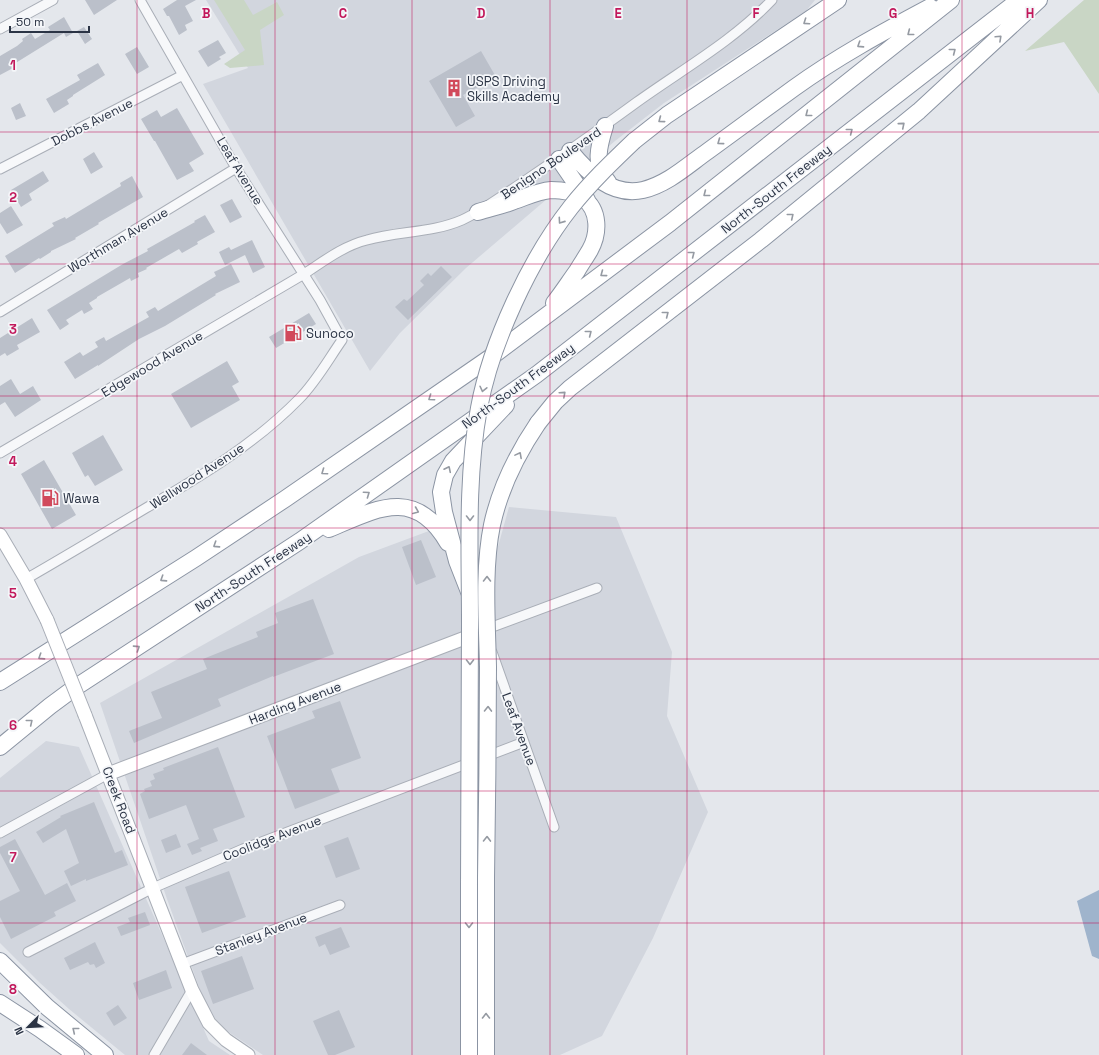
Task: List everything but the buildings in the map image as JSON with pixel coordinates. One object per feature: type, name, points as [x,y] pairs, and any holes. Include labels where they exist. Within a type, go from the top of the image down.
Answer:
[{"type":"highway","points":[[469,1055],[470,509],[475,439],[483,390],[494,353],[526,278],[545,244],[566,214],[601,172],[634,141],[672,111],[838,0]]},
{"type":"highway","points":[[564,155],[592,175],[611,186],[625,190],[643,190],[665,181],[809,78],[867,40],[944,0]]},
{"type":"highway","points":[[0,682],[196,558],[285,499],[491,357],[670,223],[951,0]]},
{"type":"highway","name":"North-South Freeway","points":[[0,747],[73,689],[300,541],[536,374],[1019,0]]},
{"type":"highway","points":[[486,1055],[488,550],[492,524],[501,493],[518,454],[538,423],[555,402],[570,388],[760,240],[919,111],[1039,0]]},
{"type":"highway","points":[[605,126],[598,152],[598,163],[600,171],[611,186]]},
{"type":"highway","points":[[542,319],[566,288],[593,244],[596,230],[596,219],[592,208],[564,155]]},
{"type":"highway","points":[[478,212],[513,202],[526,196],[550,190],[569,192],[582,197],[588,202]]},
{"type":"highway","points":[[457,561],[442,502],[441,492],[449,467],[460,452],[536,374]]},
{"type":"highway","points":[[300,541],[369,512],[389,507],[402,507],[418,512],[432,522],[444,537],[457,561],[484,630]]},
{"type":"highway","points":[[0,961],[48,1007],[105,1055]]},
{"type":"highway","points":[[0,1003],[40,1028],[76,1055]]},
{"type":"highway","points":[[0,1012],[63,1055]]},
{"type":"main road","name":"Creek Road","points":[[0,535],[26,579],[47,620],[192,990],[209,1023],[226,1040],[248,1055]]},
{"type":"main road","name":"Harding Avenue","points":[[108,774],[484,630]]},
{"type":"street","points":[[0,29],[53,0]]},
{"type":"street","name":"Leaf Avenue","points":[[140,0],[236,168],[304,274],[342,340]]},
{"type":"street","name":"Benigno Boulevard","points":[[304,274],[333,255],[352,245],[368,240],[442,227],[460,221],[478,212],[564,155],[706,55],[743,26],[772,0]]},
{"type":"street","name":"Dobbs Avenue","points":[[0,169],[184,75]]},
{"type":"street","name":"Worthman Avenue","points":[[0,312],[236,168]]},
{"type":"street","name":"Edgewood Avenue","points":[[0,453],[304,274]]},
{"type":"street","name":"Wellwood Avenue","points":[[26,579],[196,479],[236,453],[273,423],[300,398],[342,340]]},
{"type":"street","name":"Harding Avenue","points":[[484,630],[597,588]]},
{"type":"street","name":"Leaf Avenue","points":[[484,630],[554,827]]},
{"type":"street","name":"Coolidge Avenue","points":[[28,952],[153,888],[243,849],[524,742]]},
{"type":"street","name":"Harding Avenue","points":[[0,833],[108,774]]},
{"type":"street","name":"Stanley Avenue","points":[[182,964],[340,905]]},
{"type":"street","points":[[154,1055],[192,990]]},
{"type":"shaded area","points":[[206,0],[815,0],[806,11],[664,103],[615,141],[466,268],[400,333],[370,371],[203,84],[248,68]]},
{"type":"shaded area","points":[[509,507],[616,517],[672,652],[667,716],[708,812],[653,938],[602,1036],[560,1055],[263,1055],[224,1029],[207,1009],[167,899],[100,703],[359,557],[445,525],[463,572],[494,561]]},
{"type":"shaded area","points":[[46,741],[79,747],[209,1041],[230,1055],[125,1055],[69,1009],[40,983],[0,943],[0,778]]},
{"type":"green space","points":[[214,0],[244,0],[253,15],[277,2],[284,15],[260,30],[264,65],[230,68],[224,64],[245,50]]},
{"type":"green space","points":[[1084,0],[1099,0],[1099,94],[1064,42],[1025,51]]},
{"type":"water","points":[[1099,890],[1099,959],[1092,956],[1077,901]]},
{"type":"place","name":"USPS Driving Skills Academy","points":[[454,88]]},
{"type":"place","name":"Sunoco","points":[[293,333]]},
{"type":"place","name":"Wawa","points":[[50,498]]}]
